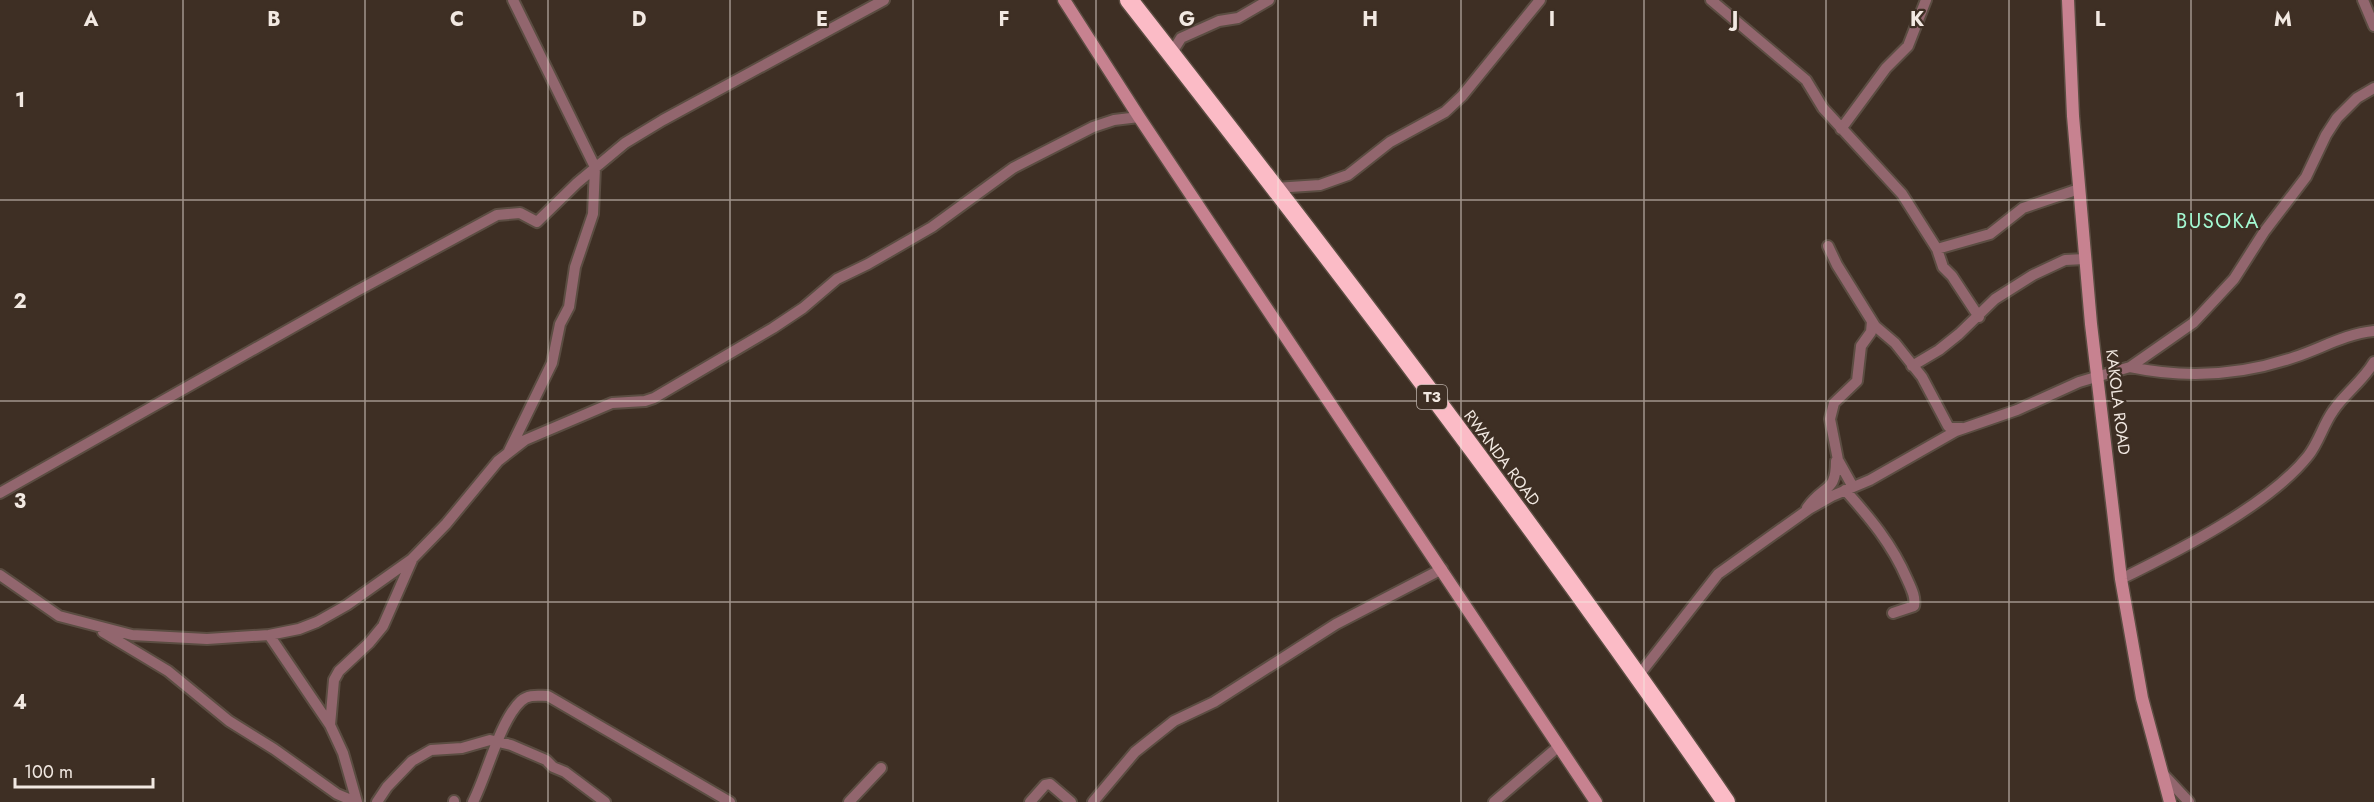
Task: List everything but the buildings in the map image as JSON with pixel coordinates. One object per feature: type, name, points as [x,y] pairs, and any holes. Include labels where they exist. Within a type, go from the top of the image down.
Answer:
[{"type":"highway","name":"RWANDA ROAD","points":[[1129,0],[1275,188],[1639,675],[1726,802]]},
{"type":"street","points":[[0,575],[54,614],[132,635],[182,639],[269,635],[299,629],[347,605],[412,560],[509,451],[552,363],[560,324],[569,307],[575,267],[593,214],[596,167],[513,0]]},
{"type":"street","points":[[0,493],[355,292],[497,215],[520,213],[537,222],[625,143],[884,0]]},
{"type":"street","points":[[1064,0],[1139,117],[1596,802]]},
{"type":"street","points":[[1171,54],[1178,41],[1188,34],[1219,21],[1238,18],[1269,0]]},
{"type":"street","points":[[1275,188],[1320,185],[1348,175],[1390,142],[1445,112],[1462,96],[1539,0]]},
{"type":"street","points":[[1711,0],[1806,80],[1814,96],[1841,129],[1902,194],[1937,249],[1943,267],[1952,276],[1978,317]]},
{"type":"street","points":[[1841,129],[1886,68],[1908,46],[1926,0]]},
{"type":"street","name":"KAKOLA ROAD","points":[[2068,0],[2073,116],[2085,259],[2121,579],[2142,698],[2170,802]]},
{"type":"street","points":[[2363,0],[2374,27]]},
{"type":"street","points":[[1639,675],[1718,574],[1805,511],[1963,428],[2017,410],[2079,382],[2130,367],[2193,323],[2234,279],[2264,232],[2306,177],[2330,128],[2357,98],[2374,88]]},
{"type":"street","points":[[509,451],[537,434],[612,403],[645,401],[654,398],[735,352],[803,308],[837,279],[932,227],[1013,168],[1093,127],[1114,120],[1139,117]]},
{"type":"street","points":[[1937,249],[1990,234],[2001,228],[2013,214],[2023,208],[2079,189]]},
{"type":"street","points":[[1828,246],[1837,265],[1875,326],[1895,343],[1922,377],[1948,426],[1963,428]]},
{"type":"street","points":[[1912,366],[1940,350],[1995,299],[2033,274],[2065,260],[2085,259]]},
{"type":"street","points":[[1872,321],[1871,332],[1861,346],[1857,381],[1838,399],[1832,409],[1830,419],[1836,454],[1849,489],[1892,549],[1912,592],[1914,606],[1893,613]]},
{"type":"street","points":[[2130,367],[2156,372],[2224,375],[2282,362],[2356,333],[2374,331]]},
{"type":"street","points":[[2121,579],[2246,509],[2292,474],[2314,448],[2332,412],[2362,380],[2374,362]]},
{"type":"street","points":[[1805,511],[1816,495],[1833,483],[1836,478],[1836,454]]},
{"type":"street","points":[[330,725],[335,675],[382,626],[412,560]]},
{"type":"street","points":[[1092,802],[1135,752],[1174,721],[1214,702],[1336,624],[1442,569]]},
{"type":"street","points":[[93,626],[168,671],[229,721],[337,794],[357,802]]},
{"type":"street","points":[[269,635],[330,725],[343,753],[357,802]]},
{"type":"street","points":[[473,802],[509,719],[522,701],[533,695],[548,696],[730,802]]},
{"type":"street","points":[[377,802],[387,786],[412,761],[430,750],[453,750],[479,742],[498,741],[546,760],[605,802]]},
{"type":"street","points":[[1494,802],[1559,746]]},
{"type":"street","points":[[849,802],[881,768]]},
{"type":"street","points":[[2162,773],[2189,802]]},
{"type":"street","points":[[1030,802],[1045,785],[1050,784],[1071,802]]},
{"type":"district","name":"BUSOKA","points":[[2218,221]]}]
